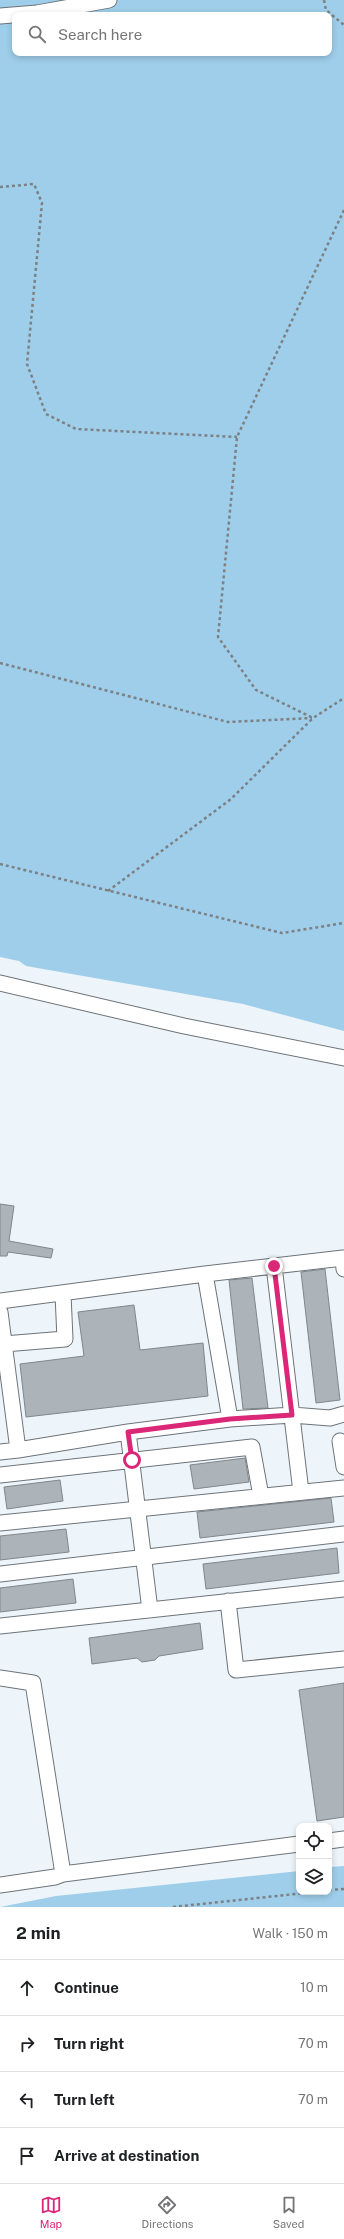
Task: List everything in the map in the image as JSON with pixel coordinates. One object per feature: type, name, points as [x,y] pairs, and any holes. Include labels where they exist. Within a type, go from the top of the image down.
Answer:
[{"type":"lane","points":[[43,12],[109,0]]},
{"type":"lane","points":[[0,16],[12,15]]},
{"type":"lane","points":[[0,983],[184,1026],[344,1058]]},
{"type":"lane","points":[[0,1301],[63,1294],[205,1274],[343,1258],[344,1270]]},
{"type":"lane","points":[[274,1266],[301,1492]]},
{"type":"lane","points":[[205,1274],[230,1419]]},
{"type":"lane","points":[[4,1344],[65,1339],[63,1294]]},
{"type":"lane","points":[[0,1312],[18,1450]]},
{"type":"lane","points":[[0,1452],[128,1432],[230,1419],[292,1415],[330,1418],[344,1414]]},
{"type":"lane","points":[[128,1432],[150,1610]]},
{"type":"lane","points":[[340,1441],[344,1467]]},
{"type":"lane","points":[[0,1475],[252,1446],[261,1496]]},
{"type":"lane","points":[[0,1523],[344,1488]]},
{"type":"lane","points":[[0,1574],[344,1534]]},
{"type":"lane","points":[[0,1626],[344,1589]]},
{"type":"lane","points":[[228,1601],[236,1670],[344,1659]]},
{"type":"lane","points":[[0,1678],[33,1683],[63,1874]]},
{"type":"lane","points":[[332,1841],[344,1839]]},
{"type":"lane","points":[[0,1884],[55,1877],[63,1874],[296,1844]]},
{"type":"path","points":[[324,0],[326,10],[328,12]]},
{"type":"path","points":[[332,15],[344,25]]},
{"type":"path","points":[[0,187],[34,184],[42,203],[27,364],[46,414],[76,429],[237,437]]},
{"type":"path","points":[[313,718],[256,690],[218,637],[237,437],[344,210]]},
{"type":"path","points":[[0,663],[228,722],[313,718]]},
{"type":"path","points":[[108,891],[232,799],[313,718],[344,698]]},
{"type":"path","points":[[0,864],[282,933],[344,923]]},
{"type":"path","points":[[332,1890],[344,1889]]},
{"type":"path","points":[[173,1907],[296,1894]]},
{"type":"shaded area","points":[[0,0],[344,0],[344,1031],[243,1004],[26,966],[19,961],[0,957]]},
{"type":"shaded area","points":[[344,1866],[344,1907],[0,1907],[56,1896],[296,1871],[296,1895],[332,1895],[332,1867]]},
{"type":"building","points":[[0,1204],[14,1206],[9,1241],[53,1249],[51,1258],[8,1252],[7,1256],[0,1256]]},
{"type":"building","points":[[325,1269],[340,1400],[316,1403],[301,1272]]},
{"type":"building","points":[[252,1278],[268,1408],[243,1409],[229,1280]]},
{"type":"building","points":[[134,1305],[140,1350],[203,1343],[208,1396],[26,1417],[20,1364],[84,1356],[78,1312]]},
{"type":"building","points":[[245,1458],[249,1482],[194,1489],[190,1465]]},
{"type":"building","points":[[60,1480],[63,1501],[7,1509],[4,1487]]},
{"type":"building","points":[[331,1498],[334,1522],[200,1538],[197,1512]]},
{"type":"building","points":[[66,1529],[69,1552],[0,1560],[0,1536]]},
{"type":"building","points":[[337,1548],[339,1573],[206,1589],[203,1564]]},
{"type":"building","points":[[73,1579],[76,1603],[0,1612],[0,1588]]},
{"type":"building","points":[[200,1623],[203,1649],[159,1656],[155,1660],[142,1662],[137,1658],[92,1664],[89,1638]]},
{"type":"building","points":[[344,1683],[344,1817],[317,1821],[299,1690]]},
{"type":"route","points":[[132,1460],[128,1432],[230,1419],[292,1415],[274,1266]]}]
